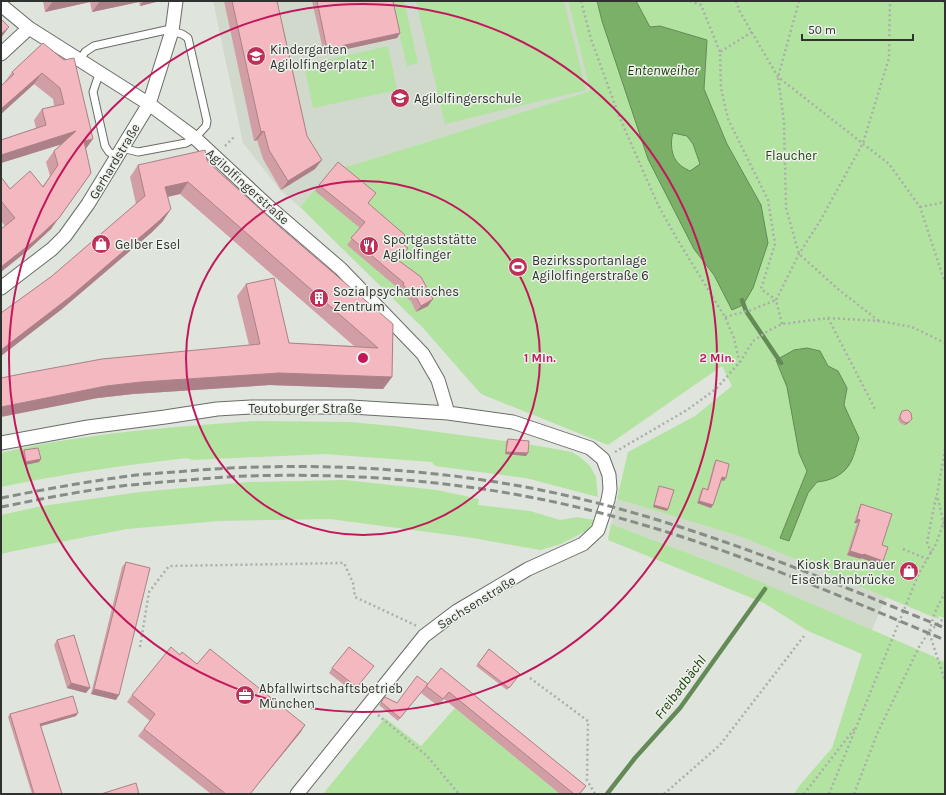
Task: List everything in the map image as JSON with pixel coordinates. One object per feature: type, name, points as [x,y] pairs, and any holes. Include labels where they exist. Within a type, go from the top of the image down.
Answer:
[{"type":"street","name":"Gerhardstraße","points":[[1,288],[52,250],[65,236],[88,204],[149,104],[172,31],[176,1]]},
{"type":"street","name":"Agilolfingerstraße","points":[[1,4],[29,28],[149,104],[195,138],[269,207],[341,269],[422,354],[438,380],[448,413]]},
{"type":"street","points":[[1,54],[29,28]]},
{"type":"street","name":"Teutoburger Straße","points":[[1,443],[88,427],[217,409],[251,407],[351,407],[448,413],[513,422],[590,448],[602,459]]},
{"type":"street","name":"Sachsenstraße","points":[[297,794],[424,636],[457,611],[528,569],[583,544],[598,530],[610,489],[609,475],[602,459]]},
{"type":"lane","points":[[80,60],[85,52],[94,46],[166,30],[182,34],[188,38],[207,122],[206,126],[195,138],[186,143],[138,152],[109,152],[105,146],[93,92],[100,74]]},
{"type":"path","points":[[581,1],[591,39],[619,116],[658,205],[676,239],[725,317],[734,338],[740,362]]},
{"type":"path","points":[[690,1],[701,5],[720,52],[721,88],[728,119],[768,200],[775,244],[761,289],[776,300],[782,324]]},
{"type":"path","points":[[736,1],[740,12],[778,77],[889,164],[920,207],[945,283]]},
{"type":"path","points":[[799,1],[778,77],[784,122],[786,208],[799,254],[839,290],[880,321]]},
{"type":"path","points":[[725,317],[751,310],[776,300],[799,254],[820,221],[863,143],[889,58],[890,1]]},
{"type":"path","points":[[720,52],[752,32]]},
{"type":"path","points":[[225,146],[235,136]]},
{"type":"path","points":[[920,207],[945,202]]},
{"type":"path","points":[[828,318],[875,408]]},
{"type":"path","points":[[602,459],[687,410],[716,389],[740,362],[753,341],[768,330],[782,324],[828,318],[880,321],[912,327],[945,343]]},
{"type":"path","points":[[931,553],[927,542],[945,449]]},
{"type":"path","points":[[937,495],[944,527]]},
{"type":"path","points":[[829,794],[919,573],[936,544],[944,527],[945,519]]},
{"type":"path","points":[[902,548],[927,559]]},
{"type":"path","points":[[140,647],[148,592],[169,566],[344,564],[353,583],[355,596],[419,627],[424,636]]},
{"type":"path","points":[[945,592],[935,612],[929,632],[945,681]]},
{"type":"path","points":[[854,794],[881,728],[919,647],[929,632],[945,617]]},
{"type":"path","points":[[664,794],[720,745],[804,636]]},
{"type":"path","points":[[530,678],[588,721],[587,780],[595,794]]},
{"type":"path","points":[[368,706],[427,756],[459,794]]},
{"type":"path","points":[[804,794],[858,725]]},
{"type":"shaded area","name":"Agilolfingerschule","points":[[213,1],[568,1],[590,91],[353,165],[333,169],[300,207],[280,190],[243,143]]},
{"type":"shaded area","points":[[617,499],[742,537],[886,597],[872,630],[735,571],[611,524]]},
{"type":"green space","points":[[391,1],[404,1],[418,63],[407,66]]},
{"type":"green space","points":[[416,1],[564,1],[586,90],[445,124]]},
{"type":"green space","name":"Flaucher","points":[[568,1],[945,1],[945,618],[939,616],[938,619],[742,537],[617,499],[628,452],[695,416],[732,386],[722,366],[608,445],[481,394],[423,328],[300,207],[333,169],[353,165],[590,91]],"holes":[[[804,479],[815,484],[808,493],[780,538]]]},
{"type":"green space","points":[[388,46],[397,90],[313,108],[304,65]]},
{"type":"green space","points":[[257,421],[349,422],[394,426],[527,444],[572,452],[590,466],[596,477],[598,497],[526,478],[435,466],[432,462],[324,454],[193,460],[187,458],[94,470],[1,487],[1,453],[64,440],[160,428]]},
{"type":"green space","points":[[345,480],[437,490],[479,499],[478,505],[530,511],[560,520],[577,517],[595,520],[588,530],[561,544],[540,550],[473,538],[330,519],[219,521],[127,529],[1,554],[1,515],[42,506],[140,492],[248,482]]},
{"type":"green space","points":[[611,524],[735,571],[945,662],[945,794],[794,794],[832,748],[862,654],[808,631],[764,603],[608,540]]},
{"type":"green space","points":[[455,708],[560,794],[323,794],[385,718],[421,746]]},
{"type":"water","name":"Entenweiher","points":[[597,1],[636,1],[650,27],[660,26],[707,40],[704,89],[727,144],[761,205],[768,243],[753,288],[743,305],[732,310],[714,275],[694,249],[648,159],[602,21]],"holes":[[[673,133],[687,136],[693,144],[700,164],[690,171],[676,161],[671,145]]]},
{"type":"water","points":[[807,348],[820,351],[828,366],[838,371],[847,388],[844,405],[859,438],[852,459],[846,469],[835,477],[817,482],[808,493],[789,541],[780,538],[807,471],[799,453],[787,387],[776,360],[794,350]]},
{"type":"building","points":[[232,1],[277,1],[307,136],[322,160],[288,181],[269,150],[264,131],[261,132]]},
{"type":"building","points":[[317,1],[393,1],[400,33],[327,49]]},
{"type":"building","points":[[1,19],[9,27],[1,34]]},
{"type":"building","points":[[43,43],[64,60],[74,58],[93,139],[84,141],[91,173],[59,218],[34,241],[1,267],[1,229],[15,218],[1,201],[1,177],[10,189],[30,171],[43,187],[58,165],[54,151],[76,131],[1,155],[1,140],[46,125],[42,109],[64,104],[60,88],[42,73],[1,109],[1,86],[14,74],[12,72]]},
{"type":"building","points":[[205,150],[209,163],[281,228],[393,324],[392,377],[279,373],[141,382],[106,386],[1,407],[1,378],[102,359],[260,344],[246,284],[274,278],[289,343],[378,348],[188,182],[165,187],[171,209],[159,221],[70,297],[1,350],[1,313],[52,276],[145,196],[138,165]]},
{"type":"building","points":[[338,162],[376,193],[368,203],[405,235],[399,241],[408,248],[398,260],[421,277],[433,299],[421,306],[415,295],[403,285],[404,283],[351,238],[365,222],[319,185]]},
{"type":"building","points":[[908,410],[911,413],[912,419],[906,423],[901,420],[900,416],[902,411]]},
{"type":"building","points":[[508,439],[529,441],[528,453],[506,452]]},
{"type":"building","points":[[38,448],[41,459],[26,462],[24,450]]},
{"type":"building","points":[[716,460],[729,464],[726,478],[722,477],[713,505],[699,501],[703,488],[708,490]]},
{"type":"building","points":[[659,486],[674,490],[668,509],[654,505]]},
{"type":"building","points":[[861,504],[892,514],[882,545],[888,547],[883,561],[850,551],[860,520],[857,519]]},
{"type":"building","points":[[126,562],[150,568],[119,695],[94,689]]},
{"type":"building","points":[[74,635],[90,688],[71,683],[57,640]]},
{"type":"building","points":[[171,647],[180,655],[182,652],[197,664],[210,649],[305,725],[250,794],[226,794],[144,729],[155,714],[132,695]]},
{"type":"building","points":[[349,647],[374,666],[357,687],[332,668]]},
{"type":"building","points":[[489,649],[520,674],[509,688],[478,664]]},
{"type":"building","points":[[441,668],[586,786],[579,794],[574,794],[449,692],[443,699],[426,686]]},
{"type":"building","points":[[417,676],[428,684],[400,718],[381,702],[385,697],[397,703]]},
{"type":"building","points":[[73,696],[78,713],[40,724],[62,794],[34,794],[10,714]]},
{"type":"building","points":[[136,783],[139,794],[101,794]]},
{"type":"waterway","points":[[742,300],[746,311],[781,363]]},
{"type":"waterway","name":"Freibadbächl","points":[[607,794],[635,758],[680,708],[765,589]]},
{"type":"railway","points":[[1,498],[68,485],[136,475],[245,467],[339,467],[434,474],[481,480],[527,487],[573,497],[668,523],[715,538],[807,572],[945,628]]},
{"type":"railway","points":[[1,507],[106,488],[242,476],[344,476],[392,479],[488,490],[536,498],[583,509],[630,521],[710,546],[750,560],[945,640]]},
{"type":"place","name":"Kindergarten Agilolfingerplatz 1","points":[[256,56]]},
{"type":"place","name":"Agilolfingerschule","points":[[400,98]]},
{"type":"place","name":"Gelber Esel","points":[[101,244]]},
{"type":"place","name":"Sportgaststätte Agilolfinger","points":[[369,246]]},
{"type":"place","name":"Bezirkssportanlage Agilolfingerstraße 6","points":[[518,267]]},
{"type":"place","name":"Sozialpsychatrisches Zentrum","points":[[319,298]]},
{"type":"place","name":"Kiosk Braunauer Eisenbahnbrücke","points":[[909,571]]},
{"type":"place","name":"Abfallwirtschaftsbetrieb München","points":[[245,695]]}]
